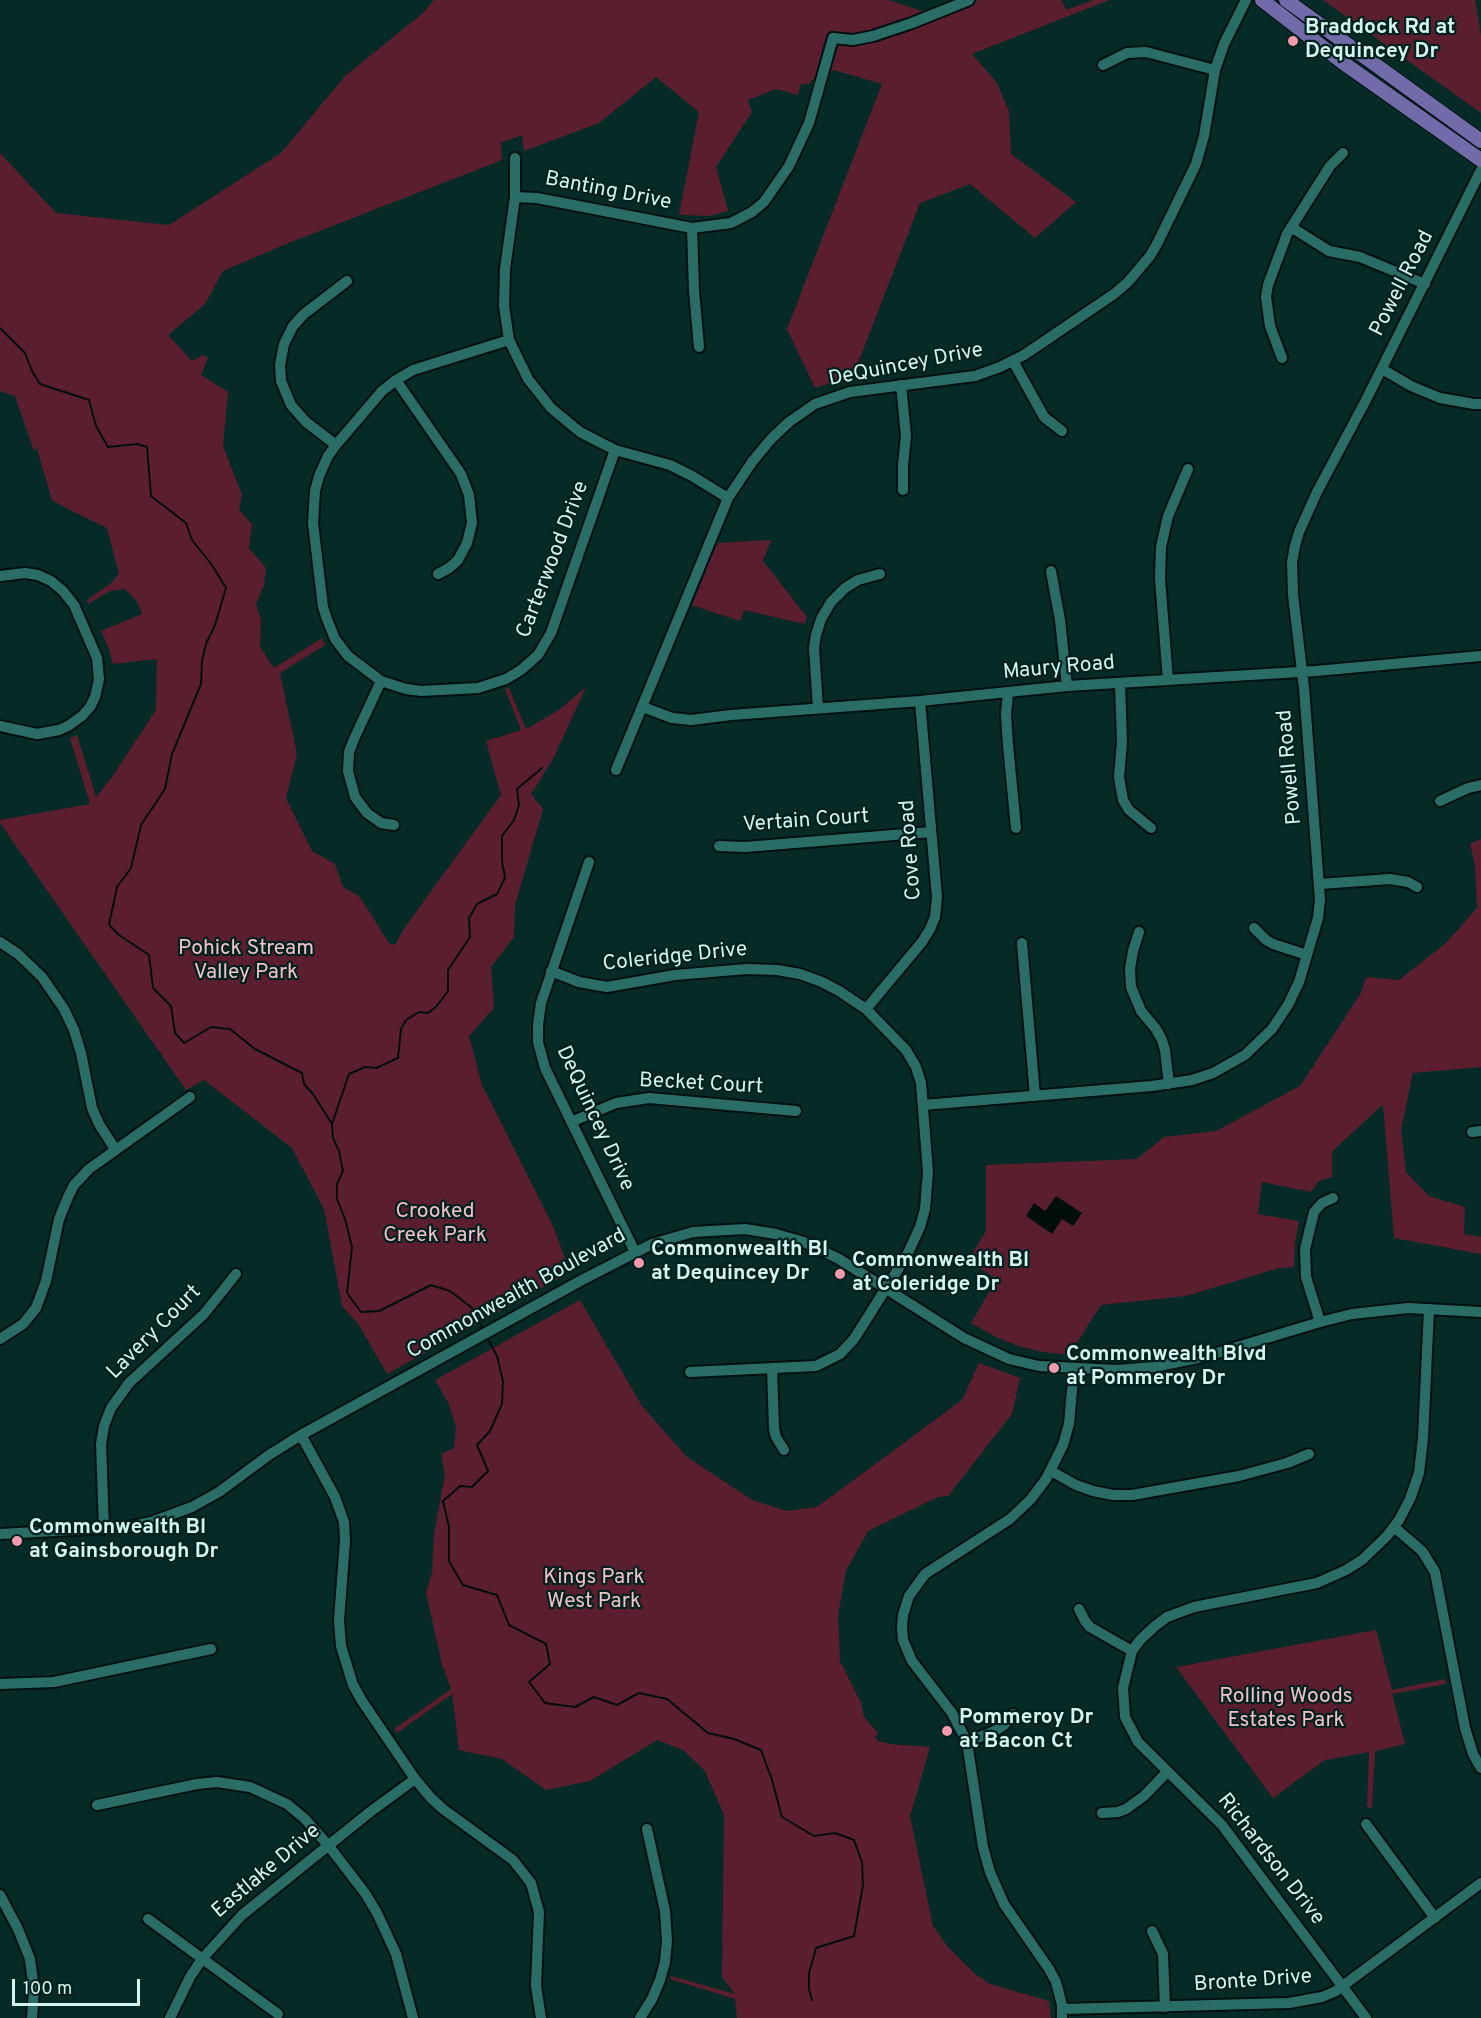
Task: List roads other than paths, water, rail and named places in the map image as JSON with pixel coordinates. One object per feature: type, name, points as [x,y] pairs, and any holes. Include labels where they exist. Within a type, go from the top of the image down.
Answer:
[{"type":"main road","points":[[1262,0],[1342,62],[1481,160]]},
{"type":"main road","points":[[1286,0],[1481,141]]},
{"type":"street","name":"Banting Drive","points":[[516,196],[692,228],[731,223],[753,212],[764,202],[789,166],[809,123],[833,38],[853,40],[873,36],[969,0]]},
{"type":"street","name":"DeQuincey Drive","points":[[616,770],[728,498],[771,439],[806,410],[828,399],[850,392],[975,376],[1013,361],[1114,294],[1128,282],[1150,256],[1196,164],[1204,136],[1215,70],[1231,29],[1246,0]]},
{"type":"street","points":[[1103,65],[1127,53],[1146,52],[1215,70]]},
{"type":"street","points":[[1282,358],[1270,326],[1266,297],[1273,270],[1291,227],[1330,165],[1343,153]]},
{"type":"street","points":[[515,158],[516,196],[503,285],[504,306],[509,340],[528,379],[550,408],[580,432],[615,450],[670,465],[728,498]]},
{"type":"street","name":"Powell Road","points":[[923,1105],[1169,1084],[1192,1080],[1213,1073],[1239,1059],[1262,1040],[1288,1005],[1299,981],[1318,918],[1320,884],[1292,577],[1295,546],[1303,521],[1317,492],[1425,285],[1481,170]]},
{"type":"street","points":[[1291,227],[1329,250],[1360,257],[1425,285]]},
{"type":"street","name":"Banting Drive","points":[[692,228],[699,347]]},
{"type":"street","points":[[336,444],[306,422],[291,405],[281,381],[280,365],[284,344],[293,326],[304,314],[347,281]]},
{"type":"street","name":"Carterwood Drive","points":[[509,340],[424,367],[396,380],[382,391],[336,444],[319,476],[313,506],[313,523],[323,607],[330,629],[342,649],[355,663],[381,681],[421,691],[478,688],[506,679],[531,662],[543,648],[551,633],[615,450]]},
{"type":"street","points":[[1013,361],[1044,417],[1062,431]]},
{"type":"street","points":[[1382,369],[1410,386],[1440,399],[1474,405],[1481,404]]},
{"type":"street","points":[[396,380],[461,474],[469,495],[472,523],[465,550],[449,568],[438,574]]},
{"type":"street","points":[[901,385],[906,436],[903,490]]},
{"type":"street","points":[[1168,680],[1160,579],[1161,547],[1168,516],[1188,469]]},
{"type":"street","points":[[1051,570],[1060,620],[1067,687]]},
{"type":"street","points":[[0,576],[25,573],[38,576],[51,581],[63,591],[74,605],[98,658],[99,667],[98,685],[94,697],[82,716],[68,726],[38,734],[0,726]]},
{"type":"street","points":[[818,708],[814,648],[821,619],[831,602],[845,588],[858,580],[880,573]]},
{"type":"street","name":"Maury Road","points":[[643,706],[672,718],[691,720],[1067,687],[1481,656]]},
{"type":"street","points":[[381,681],[349,752],[348,771],[355,796],[367,813],[381,823],[394,825]]},
{"type":"street","points":[[1120,684],[1122,742],[1119,777],[1123,800],[1129,810],[1150,828]]},
{"type":"street","points":[[1008,693],[1006,714],[1016,828]]},
{"type":"street","name":"Cove Road","points":[[866,1009],[922,942],[935,917],[937,897],[920,701]]},
{"type":"street","points":[[1440,801],[1468,788],[1481,785]]},
{"type":"street","name":"Vertain Court","points":[[719,846],[745,847],[931,832]]},
{"type":"street","name":"DeQuincey Drive","points":[[589,862],[539,1010],[538,1042],[545,1068],[635,1252]]},
{"type":"street","points":[[1320,884],[1390,879],[1408,882],[1417,887]]},
{"type":"street","points":[[1254,928],[1273,944],[1306,955]]},
{"type":"street","points":[[1139,932],[1130,969],[1131,987],[1141,1011],[1162,1040],[1169,1084]]},
{"type":"street","points":[[0,942],[18,954],[36,971],[64,1009],[81,1053],[92,1108],[115,1149]]},
{"type":"street","points":[[1022,943],[1035,1096]]},
{"type":"street","name":"Coleridge Drive","points":[[551,971],[579,982],[607,987],[675,975],[747,969],[777,970],[800,974],[839,991],[866,1009],[912,1059],[920,1077],[928,1172],[925,1209],[913,1244],[854,1339],[840,1354],[816,1366],[690,1372]]},
{"type":"street","points":[[0,1339],[23,1324],[36,1308],[46,1281],[59,1219],[71,1191],[89,1169],[190,1097]]},
{"type":"street","name":"Becket Court","points":[[571,1122],[616,1103],[649,1098],[796,1111]]},
{"type":"street","points":[[1320,1322],[1306,1277],[1305,1248],[1314,1212],[1322,1203],[1333,1198]]},
{"type":"street","name":"Commonwealth Boulevard","points":[[0,1534],[104,1529],[154,1521],[192,1507],[219,1492],[269,1455],[301,1435],[635,1252],[662,1240],[693,1232],[728,1229],[761,1231],[819,1248],[964,1338],[990,1352],[1024,1363],[1118,1370],[1174,1364],[1320,1322],[1378,1310],[1429,1309],[1481,1312]]},
{"type":"street","name":"Lavery Court","points":[[104,1529],[101,1444],[104,1426],[111,1408],[129,1383],[204,1314],[236,1274]]},
{"type":"street","name":"Richardson Drive","points":[[1366,2018],[1222,1825],[1138,1743],[1125,1717],[1123,1688],[1132,1651],[1140,1640],[1155,1626],[1180,1611],[1302,1587],[1330,1579],[1362,1560],[1394,1527],[1412,1493],[1421,1458],[1429,1309]]},
{"type":"street","points":[[1062,2014],[1056,1982],[1004,1904],[990,1872],[983,1847],[967,1742],[952,1713],[918,1671],[906,1651],[902,1627],[905,1604],[913,1588],[925,1574],[1010,1518],[1031,1499],[1051,1471],[1063,1445],[1069,1424],[1074,1368]]},
{"type":"street","points":[[771,1369],[774,1429],[784,1450]]},
{"type":"street","points":[[301,1435],[335,1497],[344,1522],[345,1541],[339,1620],[341,1646],[347,1668],[362,1701],[414,1779],[443,1809],[513,1860],[531,1882],[539,1911],[536,1986],[541,2018]]},
{"type":"street","points":[[1051,1471],[1076,1485],[1093,1491],[1113,1495],[1132,1495],[1239,1476],[1287,1463],[1309,1454]]},
{"type":"street","points":[[1394,1527],[1422,1551],[1435,1572],[1465,1728],[1473,1754],[1481,1768]]},
{"type":"street","points":[[1079,1609],[1090,1627],[1132,1651]]},
{"type":"street","points":[[0,1684],[54,1682],[211,1649]]},
{"type":"street","points":[[967,1742],[995,1731],[1004,1725],[1013,1714]]},
{"type":"street","points":[[1102,1813],[1119,1812],[1126,1809],[1144,1796],[1167,1772]]},
{"type":"street","name":"Eastlake Drive","points":[[170,2018],[190,1977],[202,1959],[242,1915],[414,1779]]},
{"type":"street","points":[[97,1804],[196,1784],[217,1782],[237,1784],[264,1792],[287,1804],[305,1819],[328,1845],[365,1893],[388,1934],[402,1974],[413,2018]]},
{"type":"street","points":[[1366,1824],[1435,1918]]},
{"type":"street","points":[[640,2018],[660,1980],[667,1941],[664,1911],[647,1828]]},
{"type":"street","name":"Bronte Drive","points":[[1062,2014],[1165,2007],[1302,2002],[1322,1998],[1342,1986],[1481,1882]]},
{"type":"street","points":[[0,1895],[22,1936],[30,1959],[34,1989],[32,2018]]},
{"type":"street","points":[[148,1919],[278,2014]]},
{"type":"street","points":[[1152,1931],[1163,1954],[1165,2007]]},
{"type":"waterway","points":[[0,328],[25,353],[40,384],[89,400],[96,426],[108,447],[137,444],[147,447],[151,496],[186,523],[192,540],[212,565],[226,588],[215,625],[206,644],[202,661],[201,684],[172,754],[165,789],[141,825],[131,868],[117,887],[109,925],[119,935],[149,955],[153,988],[171,1006],[175,1033],[184,1043],[211,1027],[230,1029],[255,1049],[302,1073],[304,1084],[332,1124]]},
{"type":"waterway","points":[[482,1327],[472,1308],[450,1291],[431,1285],[379,1311],[361,1312],[347,1293],[352,1247],[337,1199],[337,1184],[343,1171],[339,1151],[333,1138],[332,1124],[349,1074],[365,1067],[376,1068],[398,1058],[401,1029],[406,1020],[419,1012],[428,1013],[436,1007],[448,991],[448,970],[470,937],[469,918],[477,904],[497,894],[505,878],[502,836],[514,820],[519,805],[517,789],[542,768]]},
{"type":"waterway","points":[[489,1341],[497,1356],[503,1381],[502,1404],[490,1431],[477,1445],[488,1471],[472,1487],[460,1486],[443,1501],[449,1527],[449,1561],[463,1585],[497,1595],[509,1625],[546,1644],[550,1664],[529,1682],[545,1703],[575,1707],[594,1697],[617,1705],[639,1693],[667,1699],[708,1733],[734,1739],[761,1750],[782,1817],[814,1836],[835,1833],[854,1840],[862,1862],[863,1885],[854,1936],[816,1948],[809,1973],[812,2000]]},
{"type":"place","name":"Braddock Rd at Dequincey Dr","points":[[1293,41]]},
{"type":"place","name":"Commonwealth Bl at Dequincey Dr","points":[[639,1263]]},
{"type":"place","name":"Commonwealth Bl at Coleridge Dr","points":[[840,1274]]},
{"type":"place","name":"Commonwealth Blvd at Pommeroy Dr","points":[[1054,1368]]},
{"type":"place","name":"Commonwealth Bl at Gainsborough Dr","points":[[17,1541]]},
{"type":"place","name":"Pommeroy Dr at Bacon Ct","points":[[947,1731]]},
{"type":"park label","name":"Pohick Stream Valley Park","points":[[246,962]]},
{"type":"park label","name":"Crooked Creek Park","points":[[435,1225]]},
{"type":"park label","name":"Kings Park West Park","points":[[594,1591]]},
{"type":"park label","name":"Rolling Woods Estates Park","points":[[1286,1710]]}]
